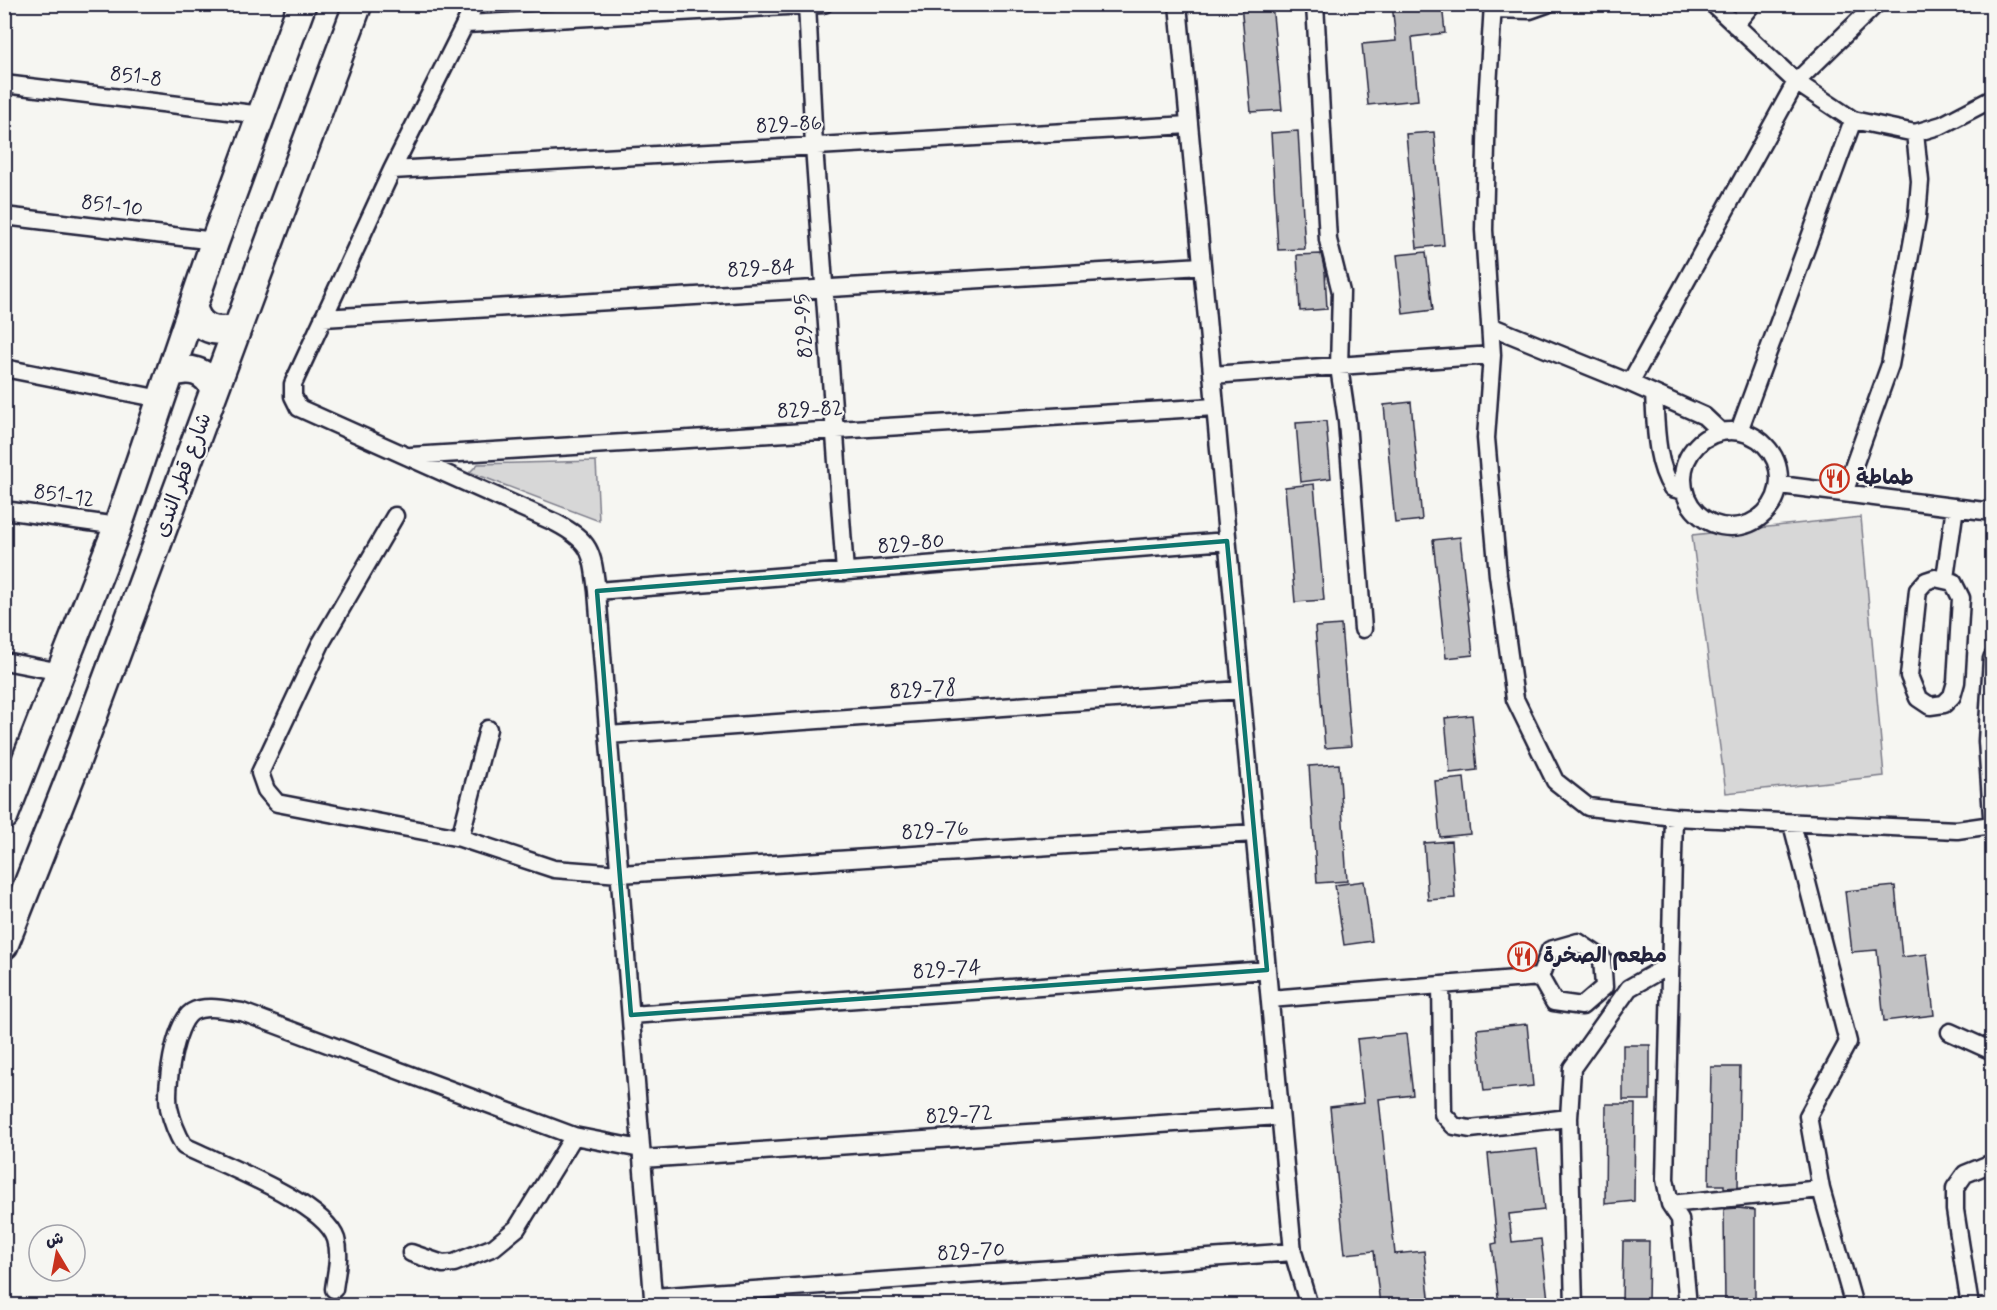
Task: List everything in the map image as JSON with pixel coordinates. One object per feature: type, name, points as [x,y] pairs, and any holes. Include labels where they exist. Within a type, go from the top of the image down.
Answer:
[{"type":"main road","name":"شارع قطر الندى","points":[[4,816],[118,526],[215,241],[302,4]]},
{"type":"main road","name":"شارع قطر الندى","points":[[4,945],[358,4]]},
{"type":"main road","points":[[193,307],[195,316],[209,328],[218,332],[237,328]]},
{"type":"main road","points":[[170,374],[186,369],[195,371],[211,382],[214,390]]},
{"type":"street","points":[[475,4],[392,170],[323,318],[293,384],[293,396],[299,408],[578,534],[589,548],[597,591],[641,1154]]},
{"type":"street","points":[[1178,4],[1293,1252],[1309,1305]]},
{"type":"street","points":[[1315,4],[1328,240],[1341,292],[1339,367],[1347,421],[1363,629]]},
{"type":"street","points":[[1547,4],[1530,10],[1493,7],[1487,103],[1484,230],[1492,356],[1486,438],[1498,575],[1515,699],[1555,781],[1588,807],[1674,817],[1957,830],[1992,825]]},
{"type":"street","points":[[1713,4],[1796,82],[1853,120],[1915,133],[1942,124],[1992,99]]},
{"type":"street","points":[[1735,25],[1752,4]]},
{"type":"street","points":[[1630,383],[1796,82],[1876,4]]},
{"type":"street","points":[[466,24],[813,5]]},
{"type":"street","name":"829-95","points":[[813,5],[814,146],[845,572]]},
{"type":"street","name":"851-8","points":[[4,84],[262,115]]},
{"type":"street","points":[[1740,431],[1853,120]]},
{"type":"street","name":"829-86","points":[[392,170],[1189,125]]},
{"type":"street","points":[[1844,493],[1890,365],[1917,217],[1920,181],[1915,133]]},
{"type":"street","name":"851-10","points":[[4,216],[215,241]]},
{"type":"street","name":"829-84","points":[[323,318],[1202,266]]},
{"type":"street","points":[[1490,326],[1704,416],[1721,432]]},
{"type":"street","points":[[1212,375],[1492,356]]},
{"type":"street","points":[[4,368],[161,399]]},
{"type":"street","points":[[1653,394],[1658,445],[1665,478],[1672,488],[1684,491]]},
{"type":"street","name":"829-82","points":[[406,456],[1215,407]]},
{"type":"street","points":[[1740,431],[1757,438],[1771,450],[1779,467],[1780,485],[1774,503],[1761,518],[1744,527],[1725,528],[1706,521],[1692,508],[1684,491],[1683,472],[1690,453],[1703,440],[1721,432],[1740,431]]},
{"type":"street","points":[[1780,485],[1992,512]]},
{"type":"street","points":[[1945,578],[1955,507]]},
{"type":"street","name":"851-12","points":[[4,510],[118,526]]},
{"type":"street","name":"829-76","points":[[395,516],[321,644],[260,773],[266,790],[277,803],[460,838],[554,869],[620,874],[1254,833]]},
{"type":"street","name":"829-80","points":[[597,591],[1227,541]]},
{"type":"street","points":[[1945,578],[1959,588],[1961,598],[1956,682],[1952,696],[1944,704],[1930,706],[1918,698],[1909,676],[1915,603],[1918,590],[1926,581],[1945,578]]},
{"type":"street","points":[[1992,658],[1987,741],[1992,816]]},
{"type":"street","points":[[4,661],[61,672]]},
{"type":"street","name":"829-78","points":[[608,735],[1241,690]]},
{"type":"street","points":[[460,838],[488,729]]},
{"type":"street","points":[[1674,817],[1665,1179],[1671,1204],[1680,1219],[1688,1305]]},
{"type":"street","points":[[1792,824],[1848,1042],[1808,1116],[1821,1189],[1854,1305]]},
{"type":"street","points":[[1574,1305],[1569,1118],[1572,1068],[1629,988],[1671,964]]},
{"type":"street","name":"829-74","points":[[631,1015],[1267,970]]},
{"type":"street","points":[[1270,999],[1540,977]]},
{"type":"street","points":[[1441,985],[1443,1114],[1454,1126],[1470,1129],[1569,1118]]},
{"type":"street","name":"829-72","points":[[334,1289],[339,1256],[336,1238],[327,1221],[308,1206],[184,1146],[176,1132],[167,1087],[176,1040],[184,1019],[200,1009],[242,1012],[574,1136],[641,1154],[1280,1116]]},
{"type":"street","points":[[1950,1032],[1992,1051]]},
{"type":"street","points":[[411,1253],[443,1264],[454,1263],[494,1247],[517,1228],[574,1136]]},
{"type":"street","name":"829-70","points":[[641,1154],[652,1297],[1293,1252]]},
{"type":"street","points":[[1970,1305],[1955,1210],[1955,1188],[1965,1174],[1992,1163]]},
{"type":"street","points":[[1671,1204],[1821,1189]]},
{"type":"highlighted area","points":[[1227,541],[1267,970],[631,1015],[597,591]]},
{"type":"shaded area","points":[[596,461],[599,521],[470,472],[478,464]]},
{"type":"shaded area","points":[[1861,517],[1884,776],[1726,793],[1692,535]]},
{"type":"building","points":[[1241,4],[1272,4],[1282,110],[1251,112]]},
{"type":"building","points":[[1392,4],[1442,4],[1445,33],[1412,37],[1418,100],[1368,105],[1362,44],[1396,41]]},
{"type":"building","points":[[1298,131],[1305,249],[1278,250],[1271,133]]},
{"type":"building","points":[[1434,132],[1444,245],[1417,248],[1406,134]]},
{"type":"building","points":[[1426,252],[1433,310],[1403,314],[1397,255]]},
{"type":"building","points":[[1321,254],[1325,272],[1327,309],[1300,311],[1297,255]]},
{"type":"building","points":[[1411,402],[1422,520],[1395,523],[1384,405]]},
{"type":"building","points":[[1326,421],[1331,478],[1301,482],[1296,423]]},
{"type":"building","points":[[1314,484],[1324,600],[1295,602],[1285,487]]},
{"type":"building","points":[[1460,537],[1473,655],[1446,658],[1433,540]]},
{"type":"building","points":[[1341,625],[1351,746],[1325,748],[1315,627]]},
{"type":"building","points":[[1472,715],[1477,770],[1450,773],[1445,718]]},
{"type":"building","points":[[1339,764],[1347,881],[1317,883],[1309,766]]},
{"type":"building","points":[[1464,778],[1470,834],[1440,837],[1435,781]]},
{"type":"building","points":[[1451,841],[1455,898],[1428,900],[1424,843]]},
{"type":"building","points":[[1364,881],[1372,941],[1344,945],[1335,885]]},
{"type":"building","points":[[1895,886],[1902,957],[1927,954],[1934,1015],[1884,1021],[1877,950],[1852,952],[1845,891]]},
{"type":"building","points":[[1527,1024],[1533,1086],[1484,1091],[1477,1029]]},
{"type":"building","points":[[1406,1034],[1413,1095],[1379,1099],[1395,1254],[1424,1251],[1430,1305],[1380,1305],[1374,1251],[1345,1254],[1330,1107],[1364,1103],[1357,1039]]},
{"type":"building","points":[[1623,1045],[1650,1045],[1650,1100],[1623,1100]]},
{"type":"building","points":[[1711,1067],[1740,1067],[1738,1187],[1724,1188],[1724,1185],[1709,1185]]},
{"type":"building","points":[[1606,1104],[1635,1104],[1634,1201],[1605,1204]]},
{"type":"building","points":[[1537,1149],[1544,1210],[1509,1214],[1512,1242],[1541,1239],[1548,1300],[1499,1305],[1492,1244],[1497,1243],[1488,1154]]},
{"type":"building","points":[[1724,1209],[1755,1210],[1755,1305],[1725,1305]]},
{"type":"building","points":[[1623,1241],[1649,1241],[1648,1305],[1622,1305]]},
{"type":"place","name":"طماطة","points":[[1835,478]]},
{"type":"place","name":"مطعم الصخرة","points":[[1522,956]]}]
